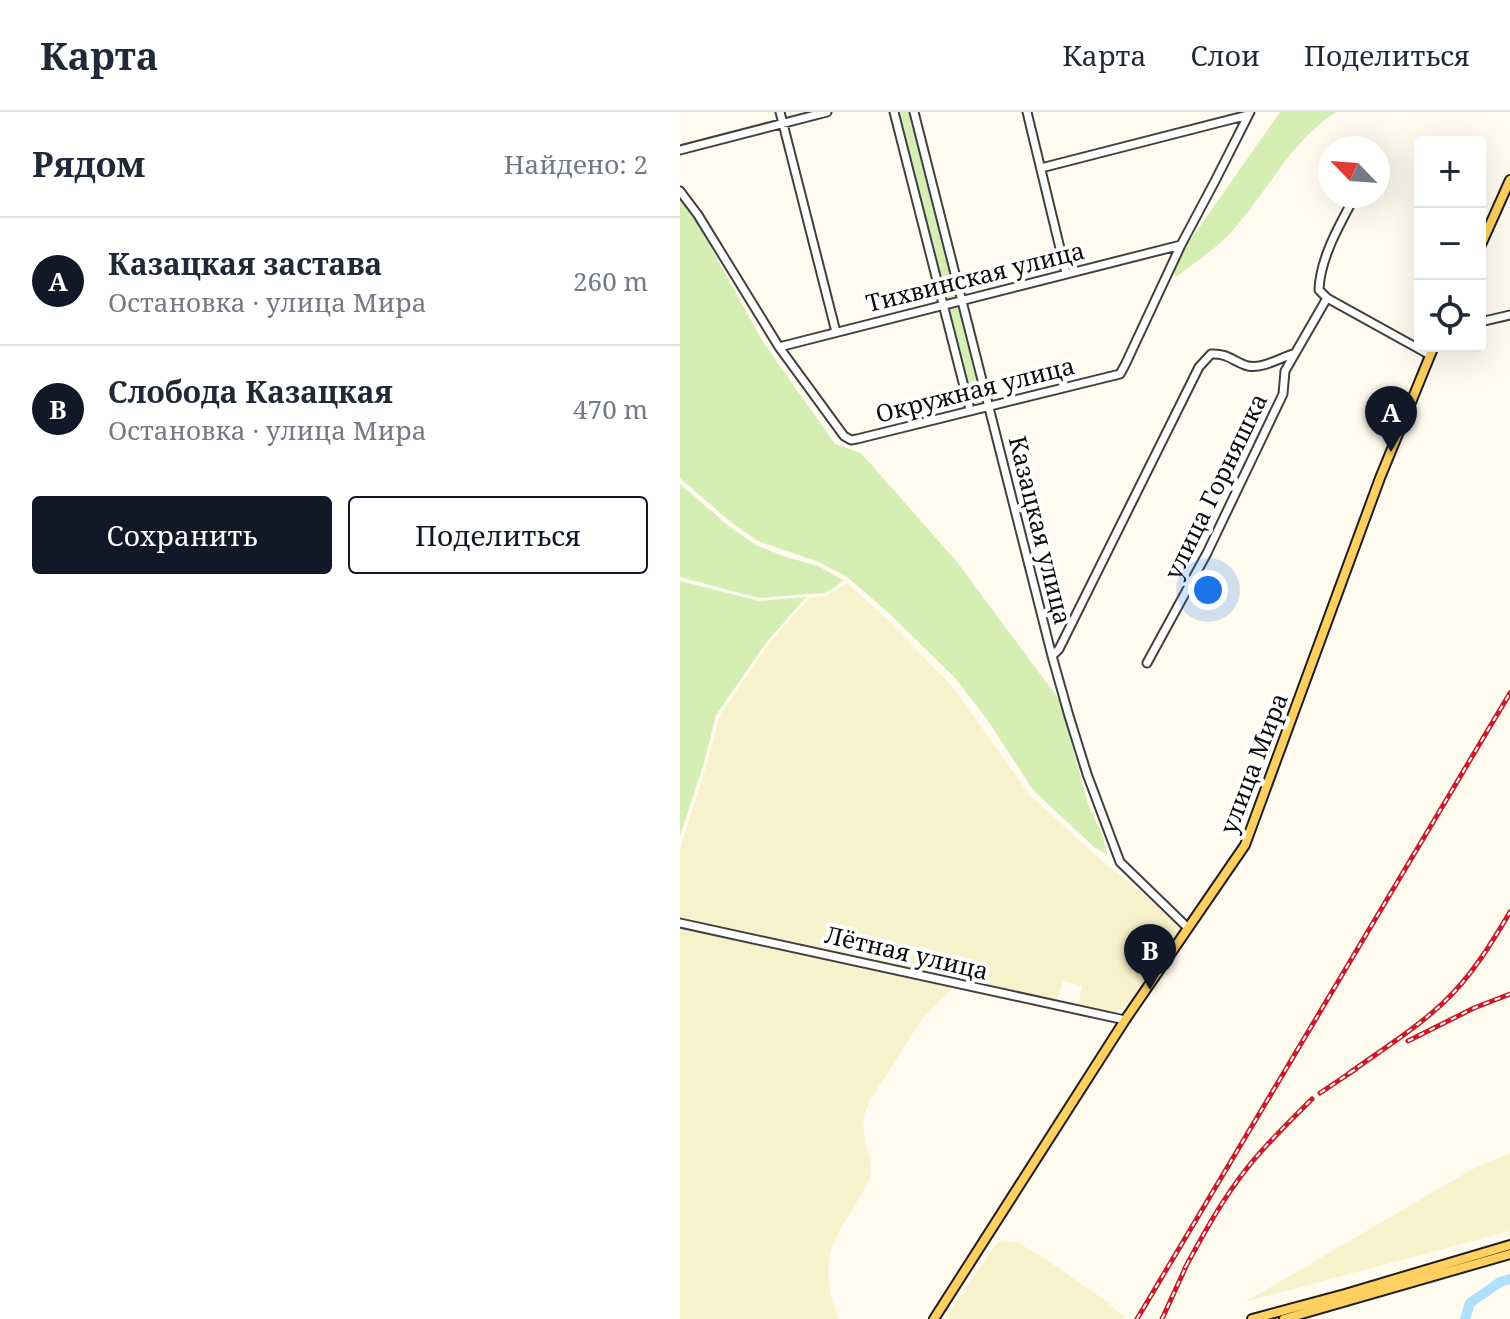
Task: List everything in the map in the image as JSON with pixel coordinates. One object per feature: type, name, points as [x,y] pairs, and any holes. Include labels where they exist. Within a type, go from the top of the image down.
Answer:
[{"type":"main road","points":[[1486,234],[1510,180]]},
{"type":"main road","name":"улица Мира","points":[[934,1319],[1125,1020],[1245,845],[1380,478],[1431,352]]},
{"type":"main road","points":[[1252,1319],[1510,1245]]},
{"type":"main road","points":[[1284,1319],[1510,1254]]},
{"type":"street","points":[[780,112],[836,332]]},
{"type":"street","points":[[680,150],[827,112]]},
{"type":"street","points":[[894,112],[970,410]]},
{"type":"street","name":"Казацкая улица","points":[[914,112],[1052,656],[1087,774],[1120,862],[1188,928]]},
{"type":"street","points":[[1027,112],[1066,273]]},
{"type":"street","points":[[1041,168],[1249,114]]},
{"type":"street","name":"Окружная улица","points":[[680,191],[779,347],[844,436],[851,440],[1120,374],[1181,245],[1249,114]]},
{"type":"street","points":[[1349,208],[1320,276],[1319,290],[1327,298],[1414,341]]},
{"type":"street","name":"Тихвинская улица","points":[[779,347],[1181,245]]},
{"type":"street","name":"улица Горняшка","points":[[1147,663],[1207,553],[1283,394],[1285,371],[1293,354],[1327,298]]},
{"type":"street","points":[[1486,321],[1510,315]]},
{"type":"street","points":[[1052,656],[1059,649],[1199,367],[1211,354],[1222,354],[1248,366],[1258,366],[1293,354]]},
{"type":"street","name":"Лётная улица","points":[[680,923],[1125,1020]]},
{"type":"shaded area","points":[[847,583],[952,686],[1029,794],[1093,853],[1180,924],[1179,934],[1130,1005],[1112,1012],[1078,1007],[1082,986],[1063,981],[1056,1003],[680,920],[680,848],[720,715],[769,643],[809,598],[826,596]]},
{"type":"shaded area","points":[[680,929],[952,989],[922,1019],[869,1102],[863,1119],[871,1163],[870,1180],[830,1252],[830,1292],[838,1319],[680,1319]]},
{"type":"shaded area","points":[[1510,1153],[1510,1231],[1245,1302],[1471,1170]]},
{"type":"shaded area","points":[[1002,1240],[1017,1242],[1047,1260],[1124,1317],[945,1319],[993,1248]]},
{"type":"green space","points":[[897,112],[909,112],[955,293],[955,299],[950,301],[946,298]]},
{"type":"green space","points":[[1280,112],[1336,112],[1320,123],[1293,151],[1228,236],[1176,277],[1173,270],[1184,249]]},
{"type":"green space","points":[[680,199],[699,226],[763,342],[835,444],[861,453],[957,562],[1060,701],[1088,804],[1102,834],[1107,854],[1094,847],[1033,790],[989,722],[956,679],[889,613],[847,577],[819,562],[758,541],[680,478]]},
{"type":"green space","points":[[952,306],[957,306],[960,311],[982,398],[981,406],[973,405],[949,313]]},
{"type":"green space","points":[[680,484],[756,545],[818,566],[843,580],[824,593],[759,598],[680,577]]},
{"type":"green space","points":[[680,581],[759,601],[806,597],[766,643],[716,715],[680,836]]},
{"type":"waterway","points":[[1465,1319],[1470,1303],[1500,1282],[1510,1279]]},
{"type":"railway","points":[[1137,1319],[1510,693]]},
{"type":"railway","points":[[1348,1074],[1443,1003],[1480,960],[1510,912]]},
{"type":"railway","points":[[1408,1041],[1510,994]]},
{"type":"railway","points":[[1320,1093],[1356,1069]]},
{"type":"railway","points":[[1185,1268],[1239,1179],[1312,1099]]},
{"type":"railway","points":[[1162,1319],[1189,1260]]},
{"type":"place","name":"Казацкая застава","points":[[1391,452]]},
{"type":"place","name":"Слобода Казацкая","points":[[1150,990]]}]
